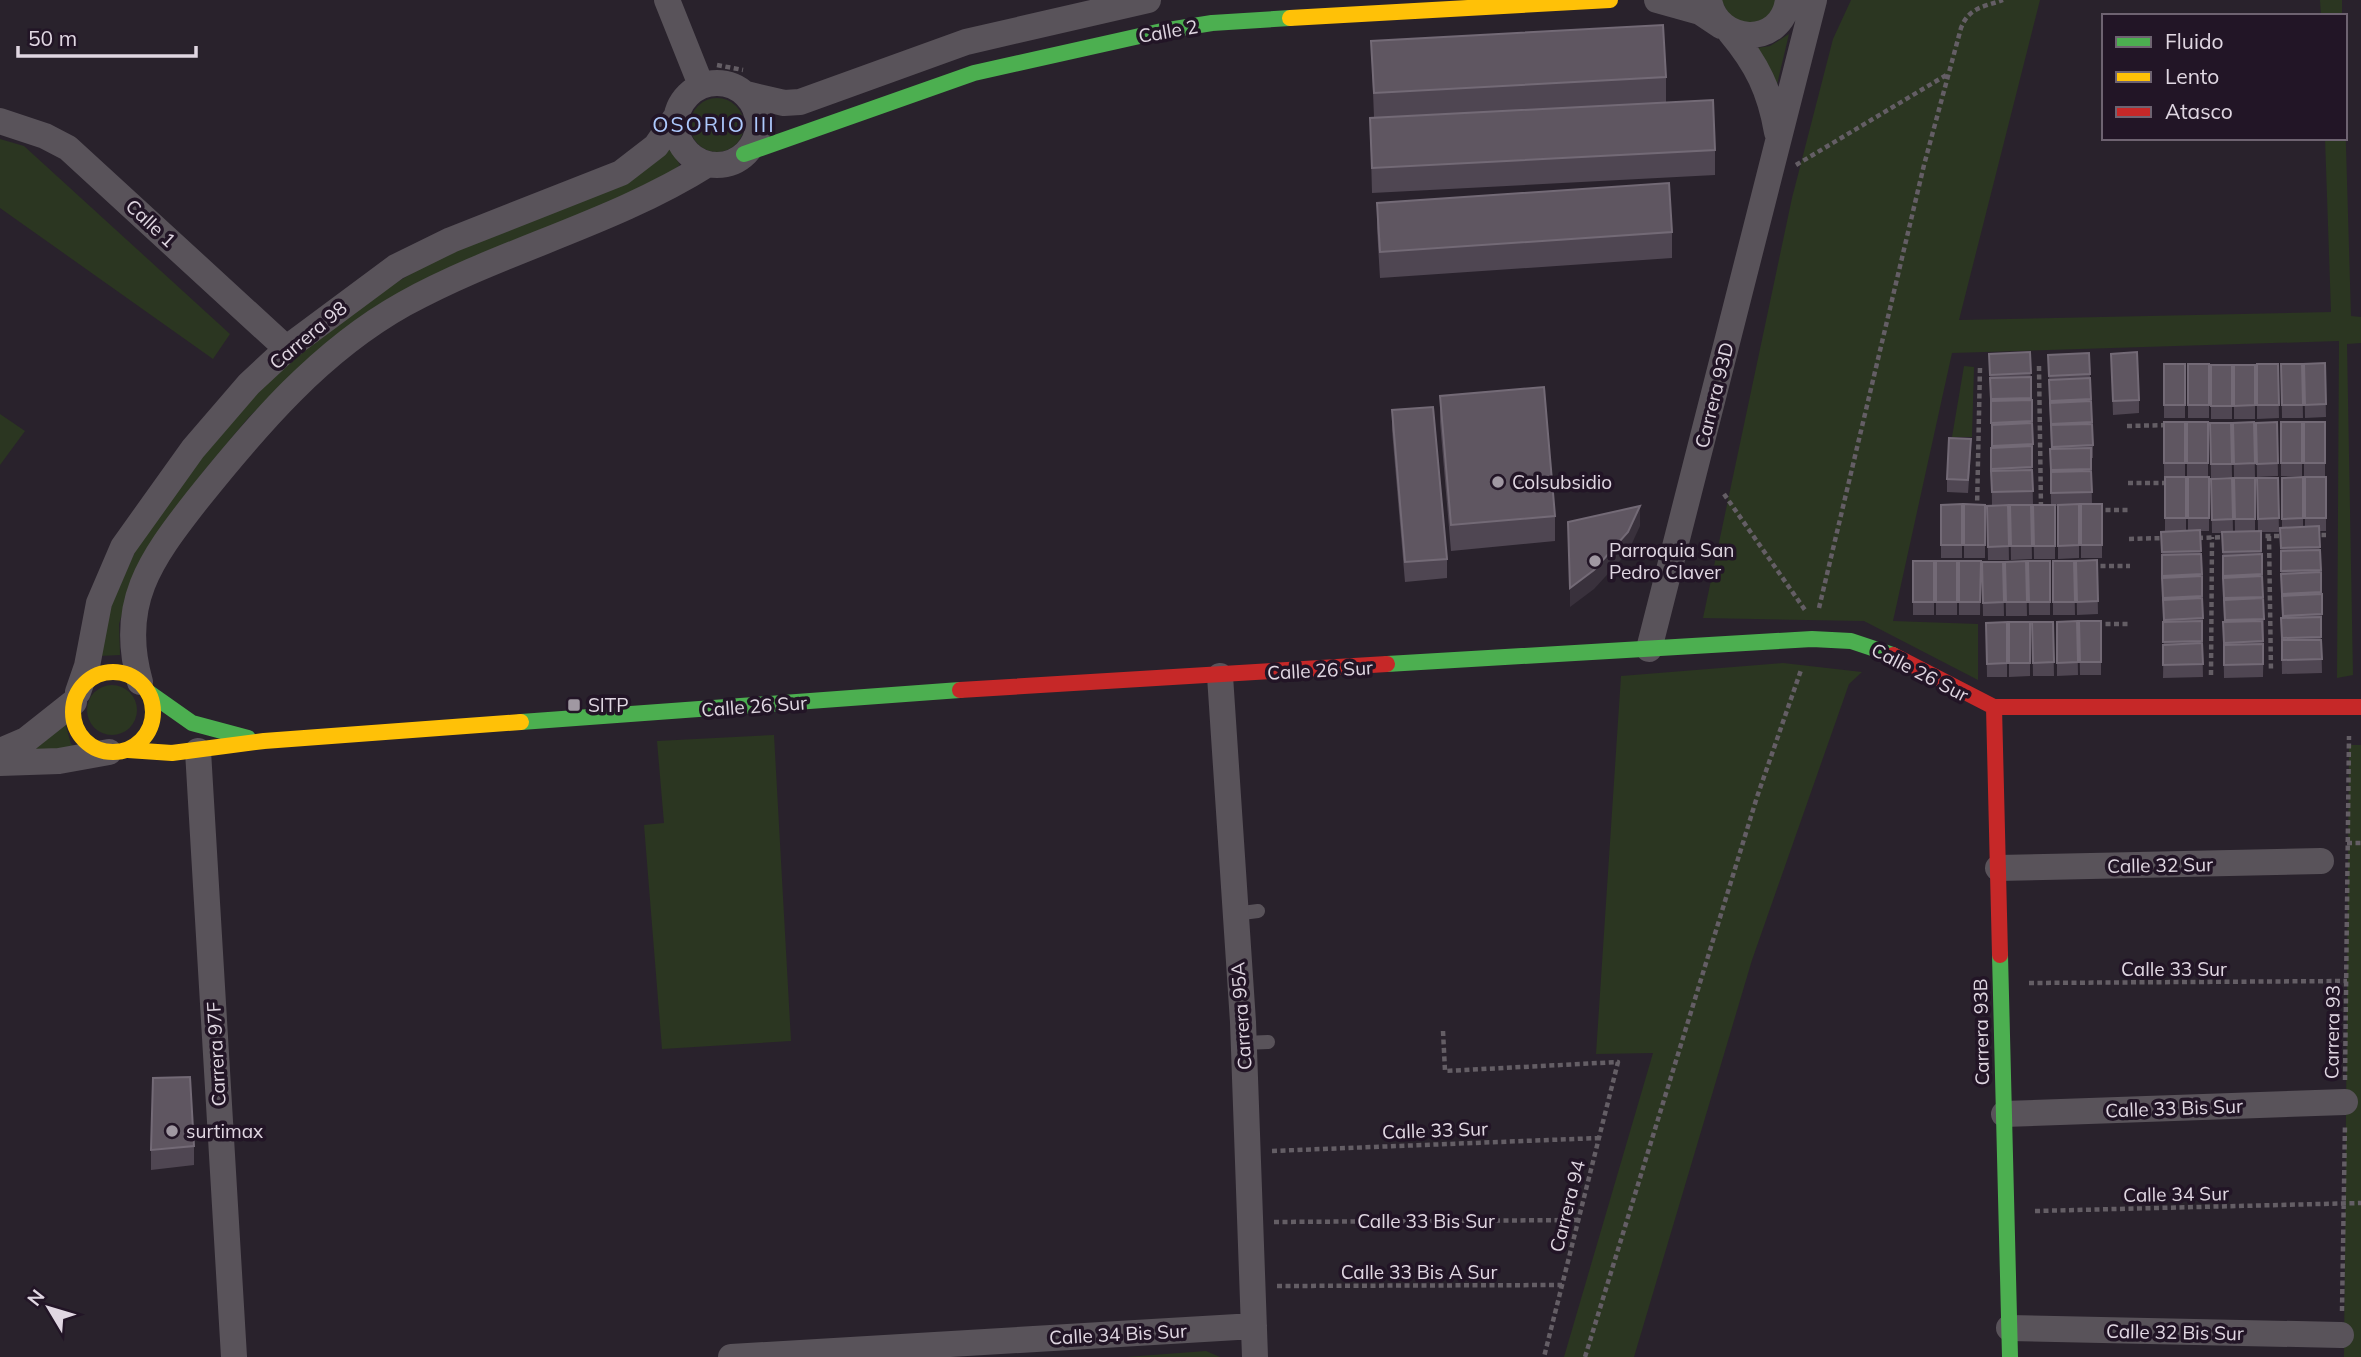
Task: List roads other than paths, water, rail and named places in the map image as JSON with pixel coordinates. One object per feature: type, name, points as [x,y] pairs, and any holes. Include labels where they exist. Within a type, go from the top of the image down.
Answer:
[{"type":"street","points":[[667,0],[701,85]]},
{"type":"street","name":"Calle 2","points":[[746,94],[784,103],[800,102],[966,41],[1148,0]]},
{"type":"street","name":"Calle 2","points":[[744,154],[974,73],[1162,31],[1212,23],[1610,0]]},
{"type":"street","points":[[1657,0],[1700,12],[1726,29]]},
{"type":"street","points":[[1709,0],[1715,19],[1726,29]]},
{"type":"street","name":"Carrera 93D","points":[[1726,29],[1753,36],[1774,27],[1800,2]]},
{"type":"street","name":"Carrera 93D","points":[[1649,649],[1779,141],[1801,46],[1800,2]]},
{"type":"street","name":"Carrera 93D","points":[[1726,29],[1761,74],[1772,105],[1779,141]]},
{"type":"street","points":[[725,83],[746,94],[754,105],[758,131],[744,154],[720,165],[708,164],[686,152],[679,141],[677,117],[685,98],[701,85],[725,83]]},
{"type":"street","name":"Carrera 98","points":[[76,697],[87,666],[99,603],[123,547],[193,449],[250,384],[287,349],[365,288],[423,252],[621,173],[656,146],[677,117]]},
{"type":"street","name":"Calle 1","points":[[0,121],[45,136],[68,148],[287,349]]},
{"type":"street","name":"Carrera 98","points":[[144,687],[131,636],[133,610],[151,568],[183,519],[230,459],[266,415],[308,376],[355,336],[404,305],[515,253],[667,190],[708,164]]},
{"type":"street","name":"Calle 26 Sur","points":[[0,764],[59,761],[118,751],[172,753],[264,741],[1008,686],[1220,676],[1812,639],[1851,640],[1887,653],[1971,698],[1994,707],[2135,702],[2354,707]]},
{"type":"street","points":[[0,751],[26,740],[76,697],[86,682],[107,672],[131,676],[144,687],[152,703],[151,725],[138,744],[118,751],[84,741],[76,730],[72,716],[76,697]]},
{"type":"street","name":"Carrera 95A","points":[[1220,676],[1246,912],[1256,1043],[1255,1357]]},
{"type":"street","name":"Calle 26 Sur","points":[[144,687],[192,723],[219,733],[264,741]]},
{"type":"street","name":"Carrera 93B","points":[[1994,707],[2010,1357]]},
{"type":"street","name":"Carrera 97F","points":[[198,751],[234,1357]]},
{"type":"street","name":"Calle 32 Sur","points":[[1998,869],[2321,862]]},
{"type":"street","name":"Calle 33 Bis Sur","points":[[2004,1114],[2345,1102]]},
{"type":"street","name":"Calle 34 Bis Sur","points":[[731,1357],[1254,1326]]},
{"type":"street","name":"Calle 32 Bis Sur","points":[[2009,1328],[2341,1335]]},
{"type":"place","name":"Colsubsidio","points":[[1498,482]]},
{"type":"place","name":"Parroquia San Pedro Claver","points":[[1595,561]]},
{"type":"place","name":"SITP","points":[[574,705]]},
{"type":"place","name":"surtimax","points":[[172,1131]]},
{"type":"district","name":"OSORIO III","points":[[714,125]]}]
